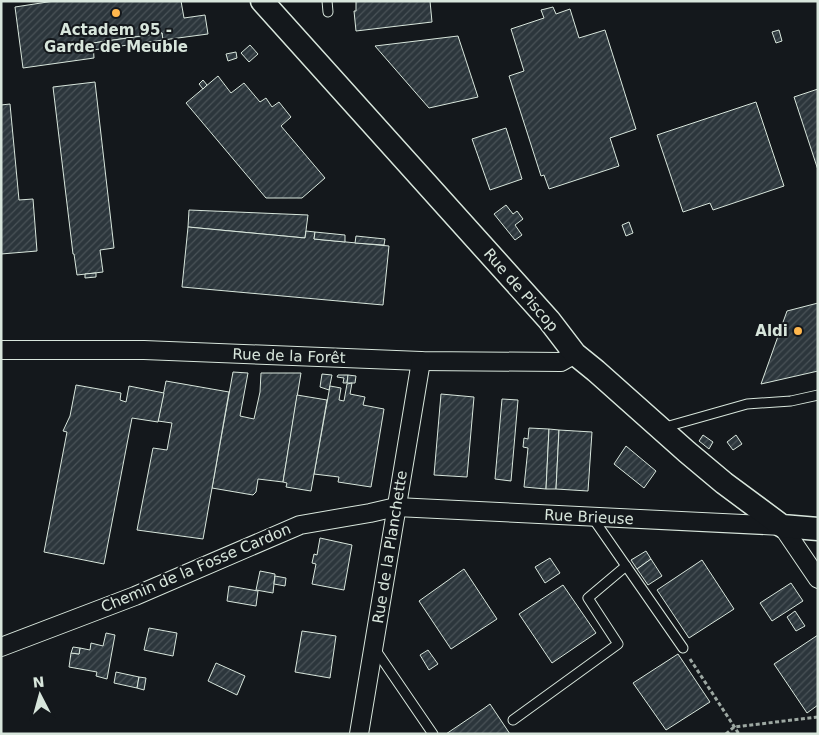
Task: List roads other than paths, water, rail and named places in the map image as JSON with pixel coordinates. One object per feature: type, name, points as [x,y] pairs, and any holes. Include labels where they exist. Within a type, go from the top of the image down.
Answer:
[{"type":"street","name":"Rue de Piscop","points":[[266,3],[543,313],[576,354],[724,483],[782,526]]},
{"type":"street","name":"Rue de la Forêt","points":[[1,350],[144,350],[422,361],[561,362],[576,354]]},
{"type":"street","name":"Rue de la Planchette","points":[[363,730],[396,507],[422,361]]},
{"type":"street","name":"Rue Brieuse","points":[[396,507],[782,526]]},
{"type":"street","name":"Chemin de la Fosse Cardon","points":[[1,647],[135,596],[300,525],[396,507]]},
{"type":"street","points":[[782,526],[818,530]]},
{"type":"street","points":[[782,526],[818,579]]},
{"type":"lane","points":[[327,1],[328,12]]},
{"type":"lane","points":[[661,429],[747,404],[791,401],[818,395]]},
{"type":"lane","points":[[592,517],[683,648]]},
{"type":"lane","points":[[513,720],[618,644],[588,598],[626,566]]},
{"type":"lane","points":[[374,646],[433,734]]},
{"type":"place","name":"Actadem 95 - Garde de Meuble","points":[[116,13]]},
{"type":"place","name":"Aldi","points":[[798,331]]}]
